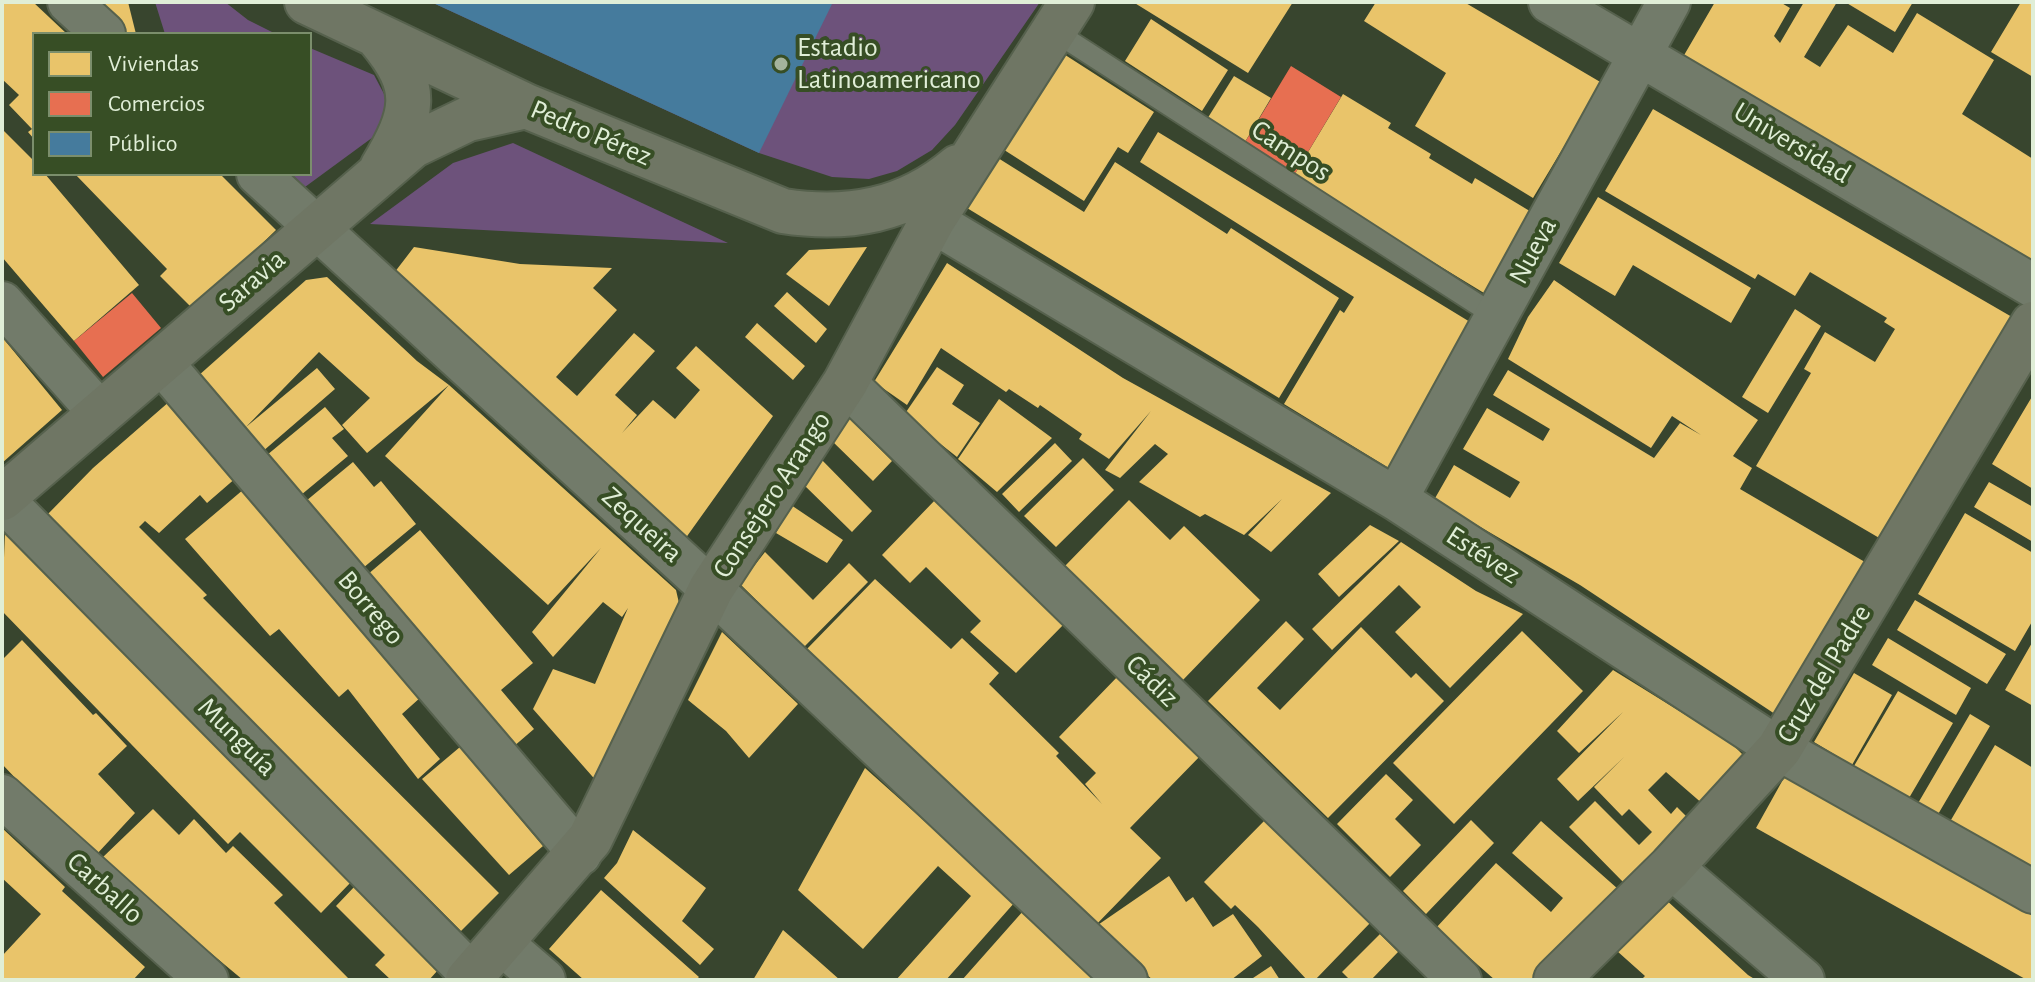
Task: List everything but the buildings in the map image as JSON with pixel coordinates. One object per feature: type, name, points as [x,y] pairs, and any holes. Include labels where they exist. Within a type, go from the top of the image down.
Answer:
[{"type":"street","points":[[69,2],[102,32]]},
{"type":"street","name":"Pedro Pérez","points":[[307,2],[526,106],[783,211],[819,217],[888,208],[909,210],[932,221]]},
{"type":"street","name":"Universidad","points":[[1550,2],[2033,286]]},
{"type":"street","name":"Nueva","points":[[1396,499],[1669,2]]},
{"type":"street","name":"Consejero Arango","points":[[470,978],[580,854],[603,818],[711,589],[845,383],[969,158],[1063,17]]},
{"type":"street","points":[[379,38],[398,60],[409,86],[409,104],[406,122],[379,173]]},
{"type":"street","name":"Saravia","points":[[2,499],[315,226],[412,146],[440,130],[482,115],[526,106]]},
{"type":"street","name":"Pedro Pérez","points":[[888,208],[936,185],[969,158]]},
{"type":"street","name":"Zequeira","points":[[260,176],[711,589],[1126,980]]},
{"type":"street","name":"Estévez","points":[[932,221],[1396,499],[1779,749],[2033,892]]},
{"type":"street","points":[[2,303],[100,413]]},
{"type":"street","name":"Cruz del Padre","points":[[1556,980],[1671,867],[1779,749],[2033,324]]},
{"type":"street","name":"Borrego","points":[[161,362],[580,854]]},
{"type":"street","name":"Cádiz","points":[[845,383],[1460,980]]},
{"type":"street","name":"Munguía","points":[[2,499],[470,978]]},
{"type":"street","name":"Carballo","points":[[2,796],[207,980]]},
{"type":"street","points":[[1671,867],[1803,980]]},
{"type":"street","points":[[501,943],[544,980]]},
{"type":"lane","name":"Campos","points":[[1063,17],[1497,317]]},
{"type":"shaded area","points":[[155,2],[225,2],[248,20],[272,32],[164,32]]},
{"type":"shaded area","name":"Estadio Latinoamericano","points":[[431,2],[1040,2],[955,125],[932,150],[897,171],[869,179],[832,177],[759,153]]},
{"type":"shaded area","points":[[312,49],[374,75],[391,107],[380,132],[305,187],[293,176],[312,176]]},
{"type":"shaded area","points":[[513,143],[728,243],[370,224],[453,163]]},
{"type":"place","name":"Estadio Latinoamericano","points":[[781,64]]}]
